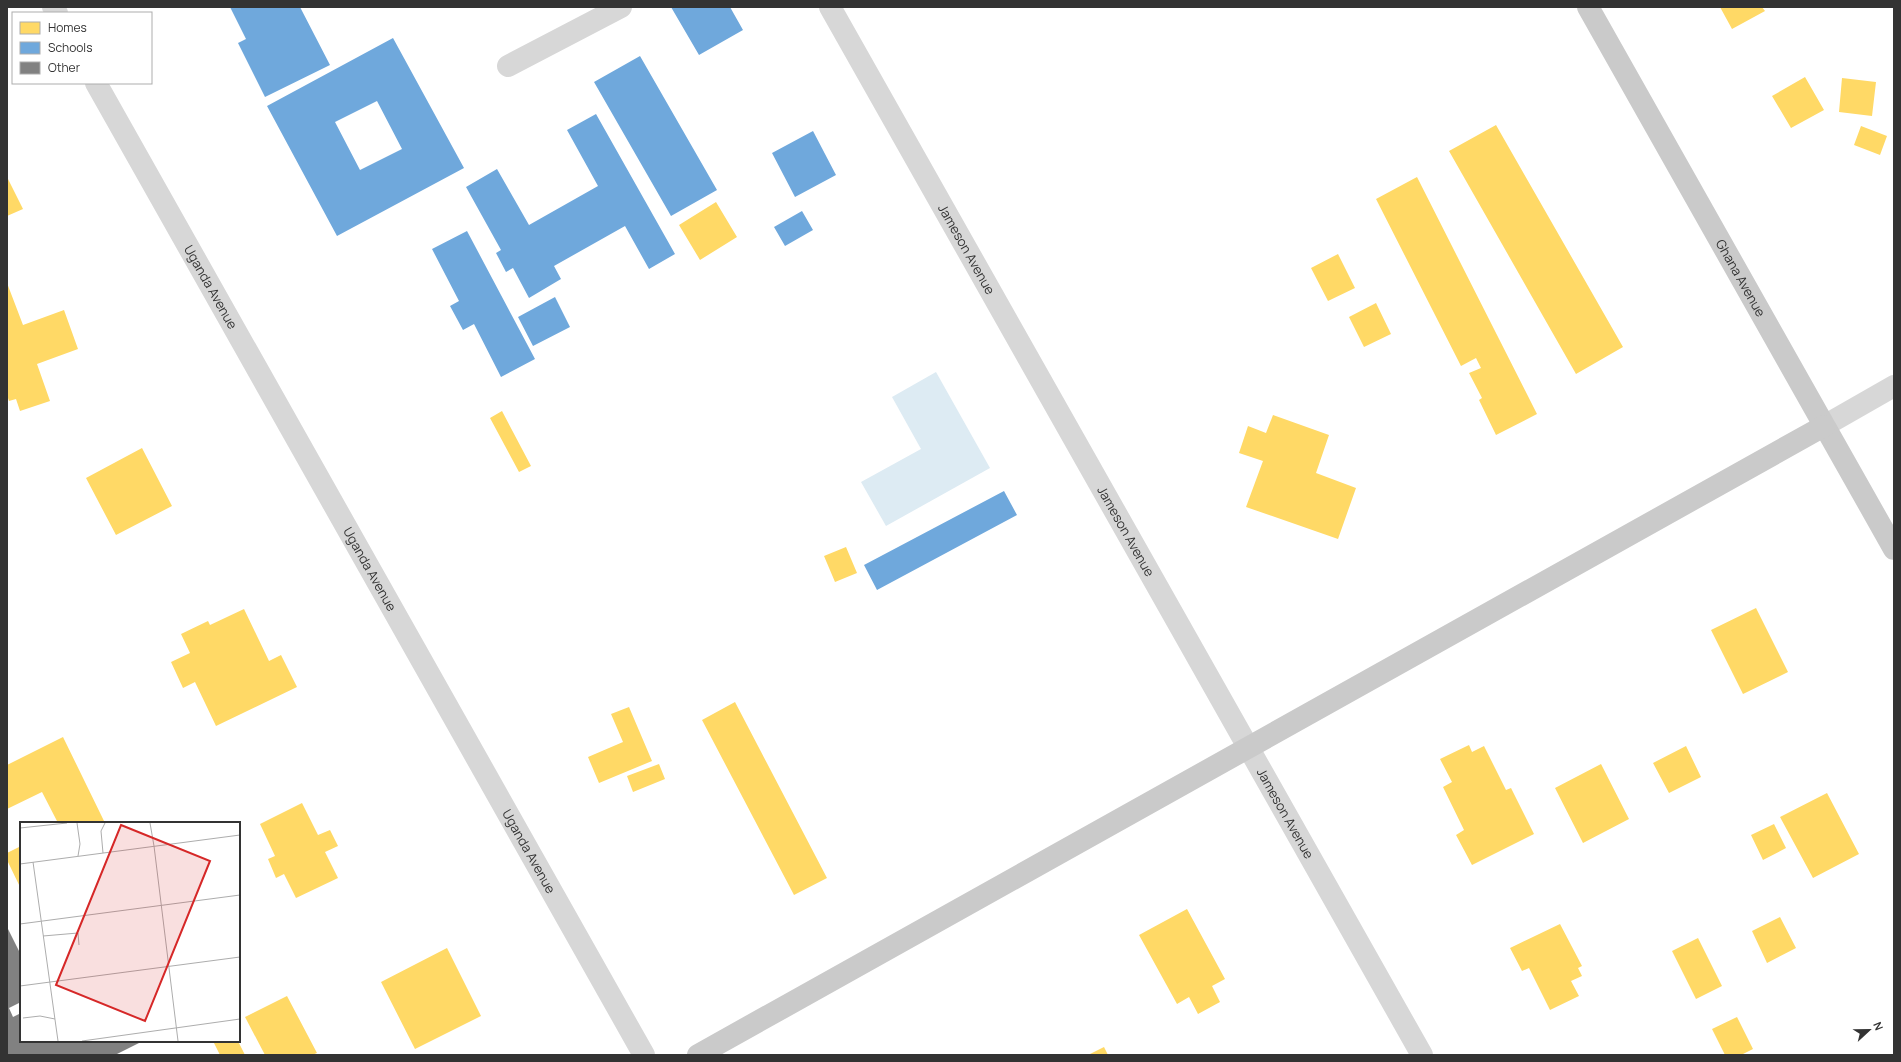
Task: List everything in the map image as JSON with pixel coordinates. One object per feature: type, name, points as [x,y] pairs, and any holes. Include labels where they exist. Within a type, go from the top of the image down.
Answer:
[{"type":"main road","name":"Ghana Avenue","points":[[1588,7],[1894,549]]},
{"type":"main road","points":[[698,1055],[1824,426]]},
{"type":"street","points":[[508,66],[621,7]]},
{"type":"street","name":"Jameson Avenue","points":[[830,7],[1422,1055]]},
{"type":"street","name":"Uganda Avenue","points":[[97,84],[644,1055]]},
{"type":"street","points":[[1824,426],[1894,386]]},
{"type":"shaded area","points":[[936,372],[990,468],[886,526],[861,482],[921,449],[892,397]]},
{"type":"building: Homes","points":[[1720,7],[1762,7],[1765,11],[1732,29]]},
{"type":"building: Homes","points":[[1805,77],[1824,110],[1791,128],[1772,96]]},
{"type":"building: Homes","points":[[1842,78],[1876,82],[1872,116],[1839,112]]},
{"type":"building: Homes","points":[[1496,125],[1623,347],[1576,374],[1449,151]]},
{"type":"building: Homes","points":[[1861,126],[1887,136],[1880,155],[1854,145]]},
{"type":"building: Homes","points":[[7,177],[23,209],[7,216]]},
{"type":"building: Homes","points":[[1417,177],[1537,414],[1496,435],[1479,400],[1482,398],[1469,373],[1481,368],[1476,358],[1461,366],[1376,199]]},
{"type":"building: Homes","points":[[716,202],[737,237],[700,260],[679,225]]},
{"type":"building: Homes","points":[[1338,254],[1355,288],[1328,301],[1311,268]]},
{"type":"building: Homes","points":[[7,283],[23,325],[64,310],[78,349],[37,364],[50,401],[20,411],[16,399],[9,401],[7,395]]},
{"type":"building: Homes","points":[[1376,303],[1391,334],[1364,347],[1349,317]]},
{"type":"building: Homes","points":[[502,411],[531,466],[519,472],[490,418]]},
{"type":"building: Homes","points":[[1273,415],[1329,435],[1316,473],[1356,488],[1338,539],[1246,507],[1263,461],[1239,453],[1248,426],[1266,433]]},
{"type":"building: Homes","points":[[142,448],[172,506],[116,535],[86,478]]},
{"type":"building: Homes","points":[[846,547],[857,573],[835,582],[824,556]]},
{"type":"building: Homes","points":[[1756,608],[1788,672],[1743,694],[1711,630]]},
{"type":"building: Homes","points":[[244,609],[269,661],[281,655],[297,687],[216,726],[195,682],[183,688],[171,662],[190,653],[181,634],[208,621],[210,625]]},
{"type":"building: Homes","points":[[735,702],[827,878],[794,895],[702,720]]},
{"type":"building: Homes","points":[[629,707],[652,761],[599,783],[588,757],[623,742],[611,714]]},
{"type":"building: Homes","points":[[63,737],[105,822],[57,822],[42,792],[7,809],[7,765]]},
{"type":"building: Homes","points":[[1469,745],[1472,752],[1484,746],[1506,790],[1511,788],[1534,834],[1472,865],[1456,835],[1464,830],[1443,787],[1452,782],[1440,759]]},
{"type":"building: Homes","points":[[1686,746],[1701,777],[1669,793],[1653,763]]},
{"type":"building: Homes","points":[[659,764],[665,779],[633,792],[627,776]]},
{"type":"building: Homes","points":[[1601,764],[1629,819],[1583,843],[1555,788]]},
{"type":"building: Homes","points":[[1827,793],[1859,854],[1813,878],[1780,817]]},
{"type":"building: Homes","points":[[302,803],[318,835],[330,830],[338,846],[325,852],[338,878],[296,898],[284,874],[276,878],[268,859],[275,856],[260,824]]},
{"type":"building: Homes","points":[[1774,824],[1786,848],[1763,860],[1751,835]]},
{"type":"building: Homes","points":[[20,846],[20,887],[7,860],[7,853]]},
{"type":"building: Homes","points":[[1187,909],[1225,979],[1212,986],[1220,1002],[1198,1014],[1189,997],[1177,1004],[1139,935]]},
{"type":"building: Homes","points":[[1780,917],[1796,948],[1767,963],[1752,931]]},
{"type":"building: Homes","points":[[1560,924],[1582,966],[1578,968],[1582,976],[1571,981],[1579,996],[1550,1010],[1529,968],[1522,971],[1510,948]]},
{"type":"building: Homes","points":[[1698,938],[1722,986],[1696,999],[1672,951]]},
{"type":"building: Homes","points":[[447,948],[481,1016],[415,1049],[381,982]]},
{"type":"building: Homes","points":[[287,996],[317,1053],[312,1055],[265,1055],[245,1017]]},
{"type":"building: Homes","points":[[1737,1017],[1753,1049],[1741,1055],[1725,1055],[1712,1029]]},
{"type":"building: Homes","points":[[214,1042],[238,1042],[245,1055],[220,1055]]},
{"type":"building: Homes","points":[[1104,1047],[1108,1055],[1088,1055]]},
{"type":"building: Schools","points":[[230,7],[300,7],[330,65],[265,97],[238,43],[246,39]]},
{"type":"building: Schools","points":[[671,7],[730,7],[743,30],[699,55]]},
{"type":"building: Schools","points":[[393,38],[464,168],[337,236],[267,106]],"holes":[[[377,101],[402,149],[360,170],[335,122]]]},
{"type":"building: Schools","points":[[640,56],[717,190],[671,216],[594,82]]},
{"type":"building: Schools","points":[[596,114],[675,254],[649,269],[625,226],[554,266],[561,279],[529,298],[513,268],[506,272],[496,253],[501,250],[466,187],[497,169],[529,225],[598,186],[567,130]]},
{"type":"building: Schools","points":[[813,131],[836,175],[795,197],[772,153]]},
{"type":"building: Schools","points":[[802,211],[813,230],[785,246],[774,227]]},
{"type":"building: Schools","points":[[467,231],[535,359],[501,377],[474,324],[463,330],[450,306],[459,301],[432,249]]},
{"type":"building: Schools","points":[[555,297],[570,327],[533,346],[518,317]]},
{"type":"building: Schools","points":[[1004,491],[1017,515],[877,590],[864,565]]},
{"type":"building: Other","points":[[7,927],[20,953],[20,1002],[9,1008],[13,1017],[20,1014],[20,1042],[141,1042],[115,1055],[7,1055]]}]
